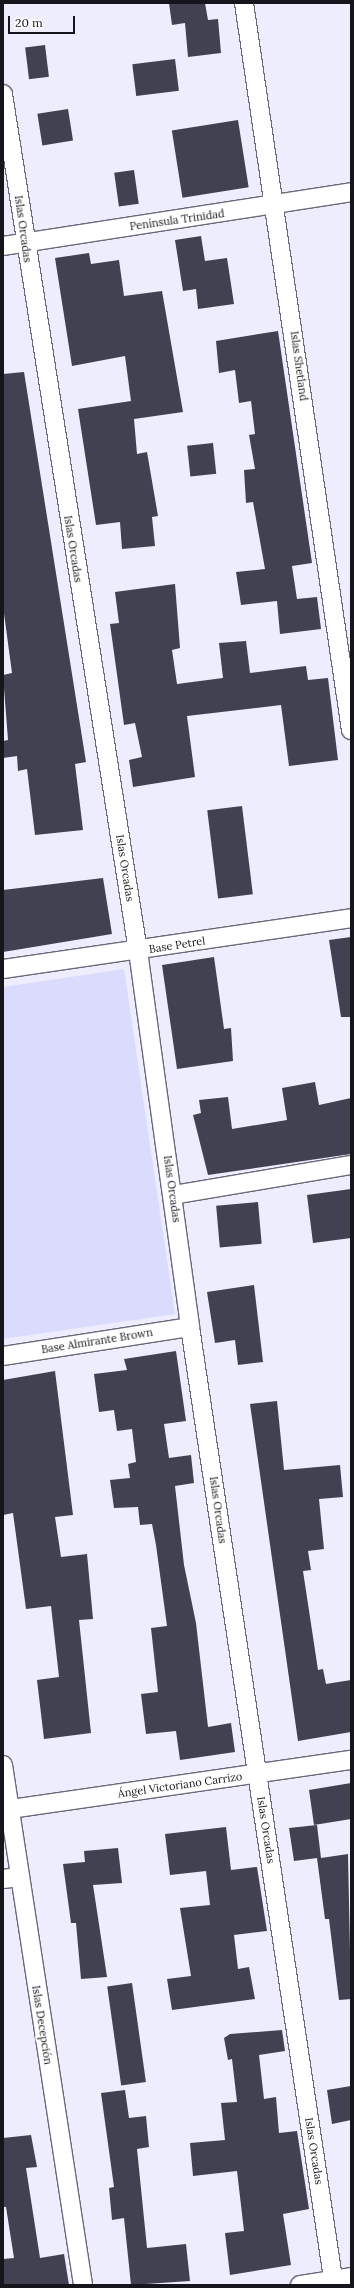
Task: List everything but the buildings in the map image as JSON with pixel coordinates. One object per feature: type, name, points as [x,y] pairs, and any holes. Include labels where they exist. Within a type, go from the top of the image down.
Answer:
[{"type":"street","name":"Islas Shetland","points":[[244,3],[276,205],[351,730]]},
{"type":"street","name":"Islas Orcadas","points":[[3,94],[24,243],[138,952],[173,1195],[190,1327],[334,2283]]},
{"type":"street","name":"Península Trinidad","points":[[3,246],[276,205],[351,192]]},
{"type":"street","name":"Base Petrel","points":[[3,969],[138,952],[351,918]]},
{"type":"street","points":[[173,1195],[351,1165]]},
{"type":"street","name":"Base Almirante Brown","points":[[3,1356],[190,1327]]},
{"type":"street","name":"Ángel Victoriano Carrizo","points":[[10,1809],[351,1760]]},
{"type":"street","name":"Islas Decepción","points":[[3,1765],[10,1809],[11,1878],[84,2285]]},
{"type":"street","points":[[300,2285],[334,2283],[351,2278]]},
{"type":"shaded area","points":[[124,969],[175,1314],[3,1339],[3,987]]}]
